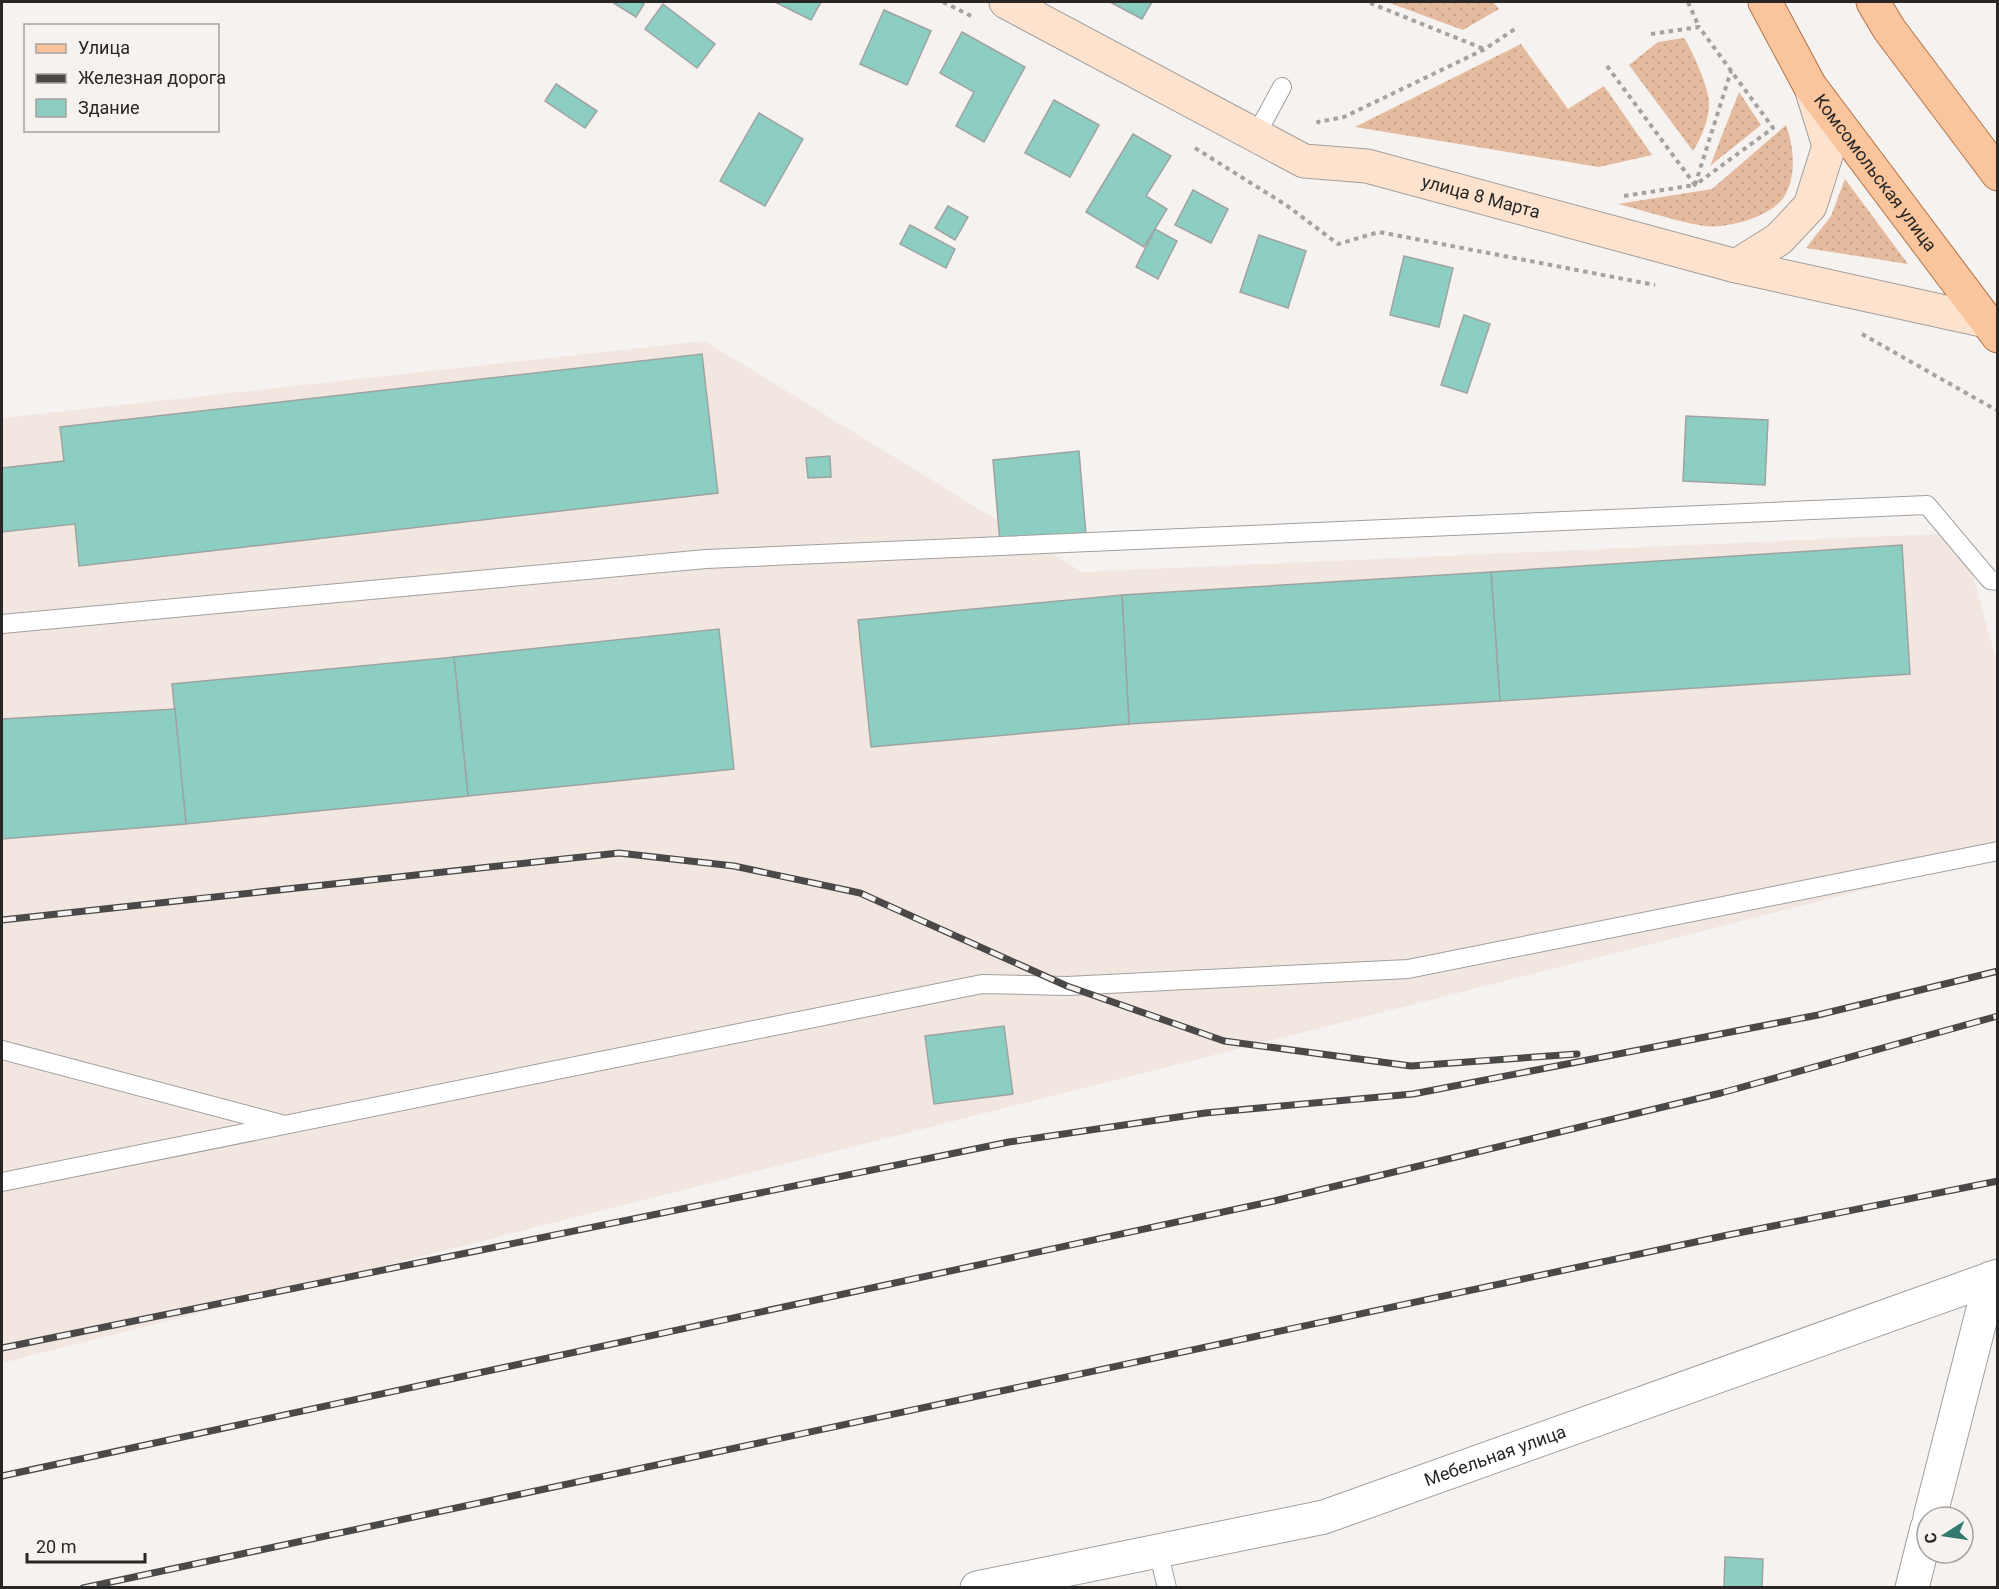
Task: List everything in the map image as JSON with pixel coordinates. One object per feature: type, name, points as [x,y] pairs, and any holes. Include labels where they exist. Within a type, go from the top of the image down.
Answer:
[{"type":"main road","name":"улица 8 Марта","points":[[1006,2],[1305,161],[1367,166],[1736,266],[1994,326]]},
{"type":"main road","name":"Комсомольская улица","points":[[1765,2],[1810,86],[1994,326]]},
{"type":"main road","points":[[1873,2],[1889,28],[1998,174]]},
{"type":"main road","points":[[1736,266],[1779,239],[1810,206],[1829,146],[1810,86]]},
{"type":"street","points":[[1933,1505],[1994,1277]]},
{"type":"street","name":"Мебельная улица","points":[[977,1587],[1324,1517],[1994,1277]]},
{"type":"street","points":[[1912,1587],[1918,1565]]},
{"type":"lane","points":[[1256,135],[1282,87]]},
{"type":"lane","points":[[2,624],[706,559],[1927,505],[1990,580],[1998,581]]},
{"type":"lane","points":[[2,1182],[982,984],[1066,986],[1408,969],[1998,851]]},
{"type":"lane","points":[[2,1050],[285,1125]]},
{"type":"lane","points":[[1158,1551],[1167,1587]]},
{"type":"path","points":[[1621,196],[1695,185],[1773,128],[1699,27],[1688,2]]},
{"type":"path","points":[[1370,3],[1485,49]]},
{"type":"path","points":[[1328,126],[1318,123],[1344,117],[1485,49],[1518,27]]},
{"type":"path","points":[[1651,34],[1699,27]]},
{"type":"path","points":[[1606,66],[1695,185]]},
{"type":"path","points":[[1695,185],[1731,71]]},
{"type":"path","points":[[1286,205],[1338,244],[1379,232],[1656,285]]},
{"type":"path","points":[[1861,333],[1996,410]]},
{"type":"shaded area","points":[[1387,2],[1493,2],[1499,9],[1463,30]]},
{"type":"shaded area","points":[[1684,38],[1700,69],[1709,103],[1704,128],[1693,151],[1629,65],[1658,42]]},
{"type":"shaded area","points":[[1521,44],[1568,109],[1604,86],[1652,155],[1599,167],[1355,127]]},
{"type":"shaded area","points":[[1739,92],[1761,125],[1710,166]]},
{"type":"shaded area","points":[[1786,125],[1793,161],[1791,180],[1784,197],[1778,204],[1759,216],[1724,226],[1704,226],[1618,204],[1712,189]]},
{"type":"shaded area","points":[[1845,179],[1908,264],[1806,248],[1831,216]]},
{"type":"shaded area","points":[[705,341],[1082,572],[1961,533],[1997,662],[1997,856],[2,1363],[2,418]]},
{"type":"building","points":[[612,2],[640,2],[644,4],[636,17]]},
{"type":"building","points":[[775,2],[821,2],[811,20]]},
{"type":"building","points":[[1110,2],[1152,2],[1142,19]]},
{"type":"building","points":[[663,4],[715,44],[697,68],[645,29]]},
{"type":"building","points":[[884,10],[931,31],[907,85],[860,64]]},
{"type":"building","points":[[962,32],[1025,67],[984,142],[956,126],[974,92],[940,73]]},
{"type":"building","points":[[556,84],[597,111],[585,128],[545,101]]},
{"type":"building","points":[[1054,100],[1099,125],[1070,177],[1025,153]]},
{"type":"building","points":[[759,113],[803,139],[765,206],[720,181]]},
{"type":"building","points":[[1133,134],[1171,156],[1146,196],[1167,209],[1144,247],[1086,212]]},
{"type":"building","points":[[1193,190],[1228,209],[1211,243],[1175,225]]},
{"type":"building","points":[[948,206],[968,217],[955,240],[935,228]]},
{"type":"building","points":[[910,225],[955,249],[946,268],[900,244]]},
{"type":"building","points":[[1155,229],[1177,241],[1158,279],[1136,267]]},
{"type":"building","points":[[1259,235],[1306,251],[1288,308],[1240,292]]},
{"type":"building","points":[[1404,256],[1453,268],[1439,327],[1390,315]]},
{"type":"building","points":[[1464,315],[1490,324],[1467,393],[1441,385]]},
{"type":"building","points":[[702,354],[718,493],[79,566],[75,524],[2,532],[2,468],[64,461],[60,427]]},
{"type":"building","points":[[1686,416],[1768,420],[1765,485],[1683,481]]},
{"type":"building","points":[[1079,451],[1086,535],[1000,543],[993,460]]},
{"type":"building","points":[[830,456],[831,477],[808,478],[806,458]]},
{"type":"building","points":[[1902,545],[1910,674],[1500,701],[1491,572]]},
{"type":"building","points":[[1491,572],[1500,701],[1129,724],[1122,595]]},
{"type":"building","points":[[1122,595],[1129,724],[871,747],[858,620]]},
{"type":"building","points":[[719,629],[734,769],[468,796],[454,657]]},
{"type":"building","points":[[454,657],[468,796],[186,824],[172,684]]},
{"type":"building","points":[[175,709],[186,824],[2,839],[2,719]]},
{"type":"building","points":[[1004,1026],[1013,1094],[934,1104],[925,1036]]},
{"type":"building","points":[[1725,1557],[1763,1559],[1762,1588],[1724,1587]]},
{"type":"railway","points":[[2,920],[619,853],[734,866],[860,893],[1067,986],[1224,1041],[1411,1066],[1577,1054]]},
{"type":"railway","points":[[2,1348],[1009,1142],[1205,1113],[1413,1094],[1818,1015],[1998,971]]},
{"type":"railway","points":[[2,1476],[1274,1201],[1721,1093],[1998,1016]]},
{"type":"railway","points":[[83,1588],[1728,1235],[1998,1181]]}]
